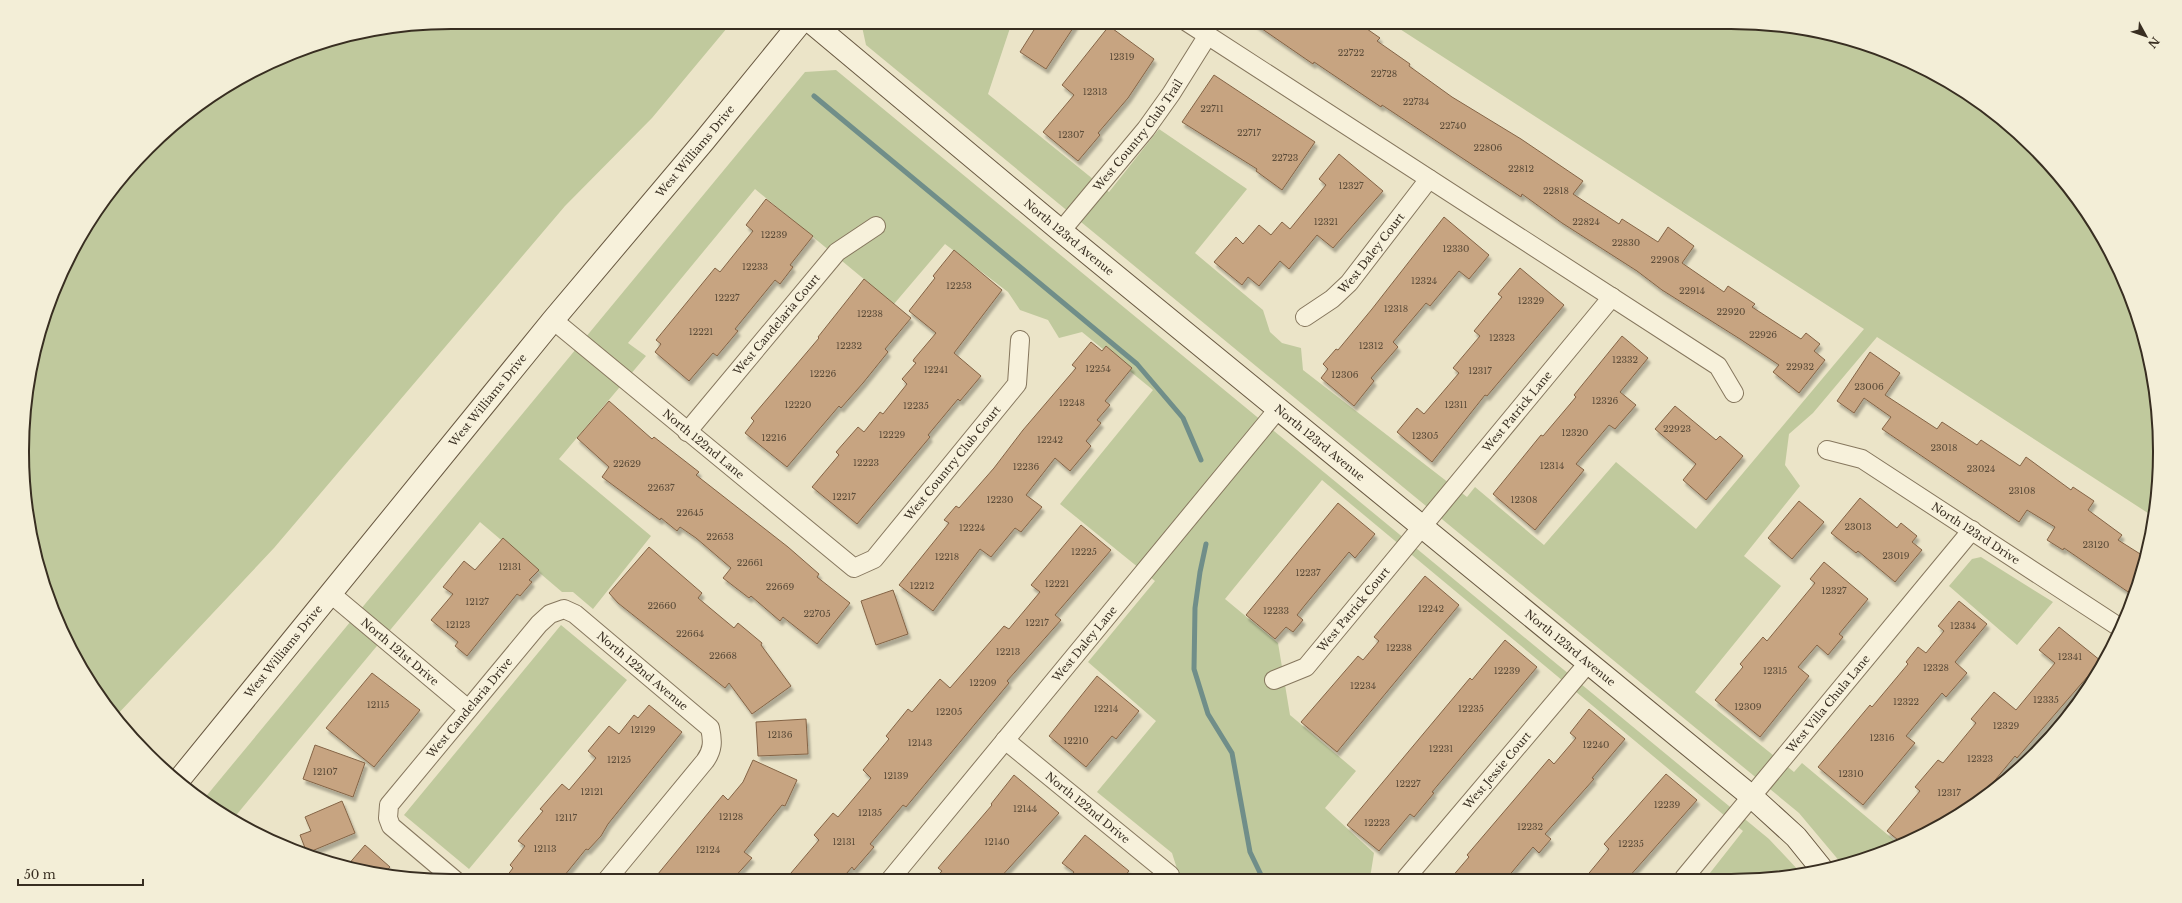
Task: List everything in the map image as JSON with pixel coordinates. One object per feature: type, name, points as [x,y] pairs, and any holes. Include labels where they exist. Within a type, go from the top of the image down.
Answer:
[{"type":"street","name":"West Williams Drive","points":[[182,776],[553,320],[704,141],[795,29]]},
{"type":"street","name":"North 123rd Avenue","points":[[819,29],[1061,231],[1751,796],[1796,837],[1819,865]]},
{"type":"street","points":[[1198,29],[1718,366],[1734,393]]},
{"type":"street","name":"West Country Club Trail","points":[[1061,231],[1146,129],[1171,94],[1208,35]]},
{"type":"street","name":"West Daley Court","points":[[1305,317],[1332,299],[1349,283],[1429,180]]},
{"type":"street","name":"West Candelaria Court","points":[[687,432],[837,252],[876,226]]},
{"type":"street","name":"West Patrick Lane","points":[[1422,526],[1612,297]]},
{"type":"street","name":"North 122nd Lane","points":[[553,320],[687,432],[854,568]]},
{"type":"street","name":"West Country Club Court","points":[[854,568],[874,559],[1017,384],[1020,340]]},
{"type":"street","name":"West Daley Lane","points":[[895,874],[1279,408]]},
{"type":"street","name":"North 123rd Drive","points":[[1827,450],[1862,459],[2115,625]]},
{"type":"street","name":"West Patrick Court","points":[[1274,680],[1306,667],[1422,526]]},
{"type":"street","name":"West Villa Chula Lane","points":[[1687,874],[1972,530]]},
{"type":"street","name":"North 121st Drive","points":[[331,594],[468,709]]},
{"type":"street","name":"West Candelaria Drive","points":[[448,874],[391,826],[388,818],[389,805],[539,624],[550,614],[564,609]]},
{"type":"street","name":"North 122nd Avenue","points":[[564,609],[575,614],[710,728],[713,739],[711,753],[705,762],[612,874]]},
{"type":"street","name":"West Jessie Court","points":[[1409,874],[1589,662]]},
{"type":"street","name":"North 122nd Drive","points":[[1005,740],[1164,874]]},
{"type":"green space","points":[[726,29],[652,118],[565,206],[274,548],[119,713],[86,663],[61,613],[51,587],[37,534],[30,479],[29,452],[30,424],[37,369],[51,316],[61,290],[86,240],[116,194],[134,173],[173,134],[194,116],[217,100],[240,86],[290,61],[342,43],[369,37],[424,30]]},
{"type":"green space","points":[[863,29],[1010,29],[988,94],[1109,192],[1159,129],[1247,189],[1195,253],[1263,310],[1270,332],[1282,343],[1301,348],[1303,370],[1467,497],[1475,487],[1544,545],[1616,462],[1696,529],[1864,329],[1400,29],[1758,30],[1813,37],[1866,51],[1892,61],[1942,86],[1988,116],[2029,153],[2048,173],[2066,194],[2082,217],[2096,240],[2121,290],[2139,342],[2145,369],[2152,424],[2152,479],[2148,513],[1877,337],[1813,413],[1789,434],[1785,465],[1800,486],[1744,556],[1781,586],[1695,692],[1794,772],[1802,763],[1895,841],[1839,860],[1799,813],[866,45]]},
{"type":"green space","points":[[836,70],[1769,839],[1797,868],[1758,873],[1709,874],[1743,831],[1322,480],[1225,599],[1278,643],[1290,715],[1356,771],[1325,808],[1374,853],[1371,874],[1179,874],[1172,853],[1097,792],[1156,721],[1088,662],[1155,581],[1060,504],[1153,390],[1082,332],[1059,338],[1048,320],[1020,310],[1008,292],[945,244],[894,304],[755,189],[628,343],[646,356],[559,459],[651,536],[593,609],[573,592],[562,592],[480,522],[236,815],[207,796],[805,72]]},
{"type":"green space","points":[[1981,557],[2053,602],[2017,645],[1949,586],[1972,559]]},
{"type":"green space","points":[[561,625],[627,680],[469,869],[404,815]]},
{"type":"building","points":[[1035,29],[1072,29],[1046,69],[1020,52]]},
{"type":"building","points":[[1107,29],[1113,29],[1154,59],[1128,98],[1098,133],[1100,135],[1078,161],[1043,132],[1074,95],[1062,85]]},
{"type":"building","points":[[1262,29],[1367,29],[1380,38],[1377,41],[1410,64],[1409,66],[1452,97],[1521,139],[1583,181],[1573,194],[1619,224],[1622,219],[1658,242],[1668,227],[1694,246],[1682,263],[1724,292],[1728,286],[1755,304],[1752,307],[1801,339],[1806,333],[1820,344],[1814,351],[1825,360],[1799,393],[1773,372],[1779,365],[1662,290],[1637,271],[1562,223],[1522,194],[1521,197],[1382,105],[1381,107],[1314,62],[1313,64]]},
{"type":"building","points":[[1214,75],[1315,142],[1282,190],[1256,171],[1257,169],[1182,122]]},
{"type":"building","points":[[1339,154],[1383,191],[1333,248],[1317,235],[1289,269],[1280,261],[1259,286],[1248,277],[1242,285],[1214,262],[1236,237],[1243,244],[1259,225],[1271,235],[1282,222],[1290,229],[1326,185],[1319,179]]},
{"type":"building","points":[[766,199],[813,236],[790,265],[793,267],[780,284],[775,280],[735,329],[738,331],[717,356],[713,353],[689,381],[655,352],[661,344],[656,340],[715,268],[720,272],[753,231],[746,225]]},
{"type":"building","points":[[1444,217],[1489,255],[1469,279],[1459,271],[1430,306],[1426,303],[1393,342],[1398,347],[1371,378],[1374,381],[1354,406],[1321,378],[1328,369],[1323,364],[1336,349],[1338,350],[1372,309]]},
{"type":"building","points":[[954,250],[1002,290],[954,353],[981,376],[960,401],[958,399],[928,435],[930,437],[857,524],[812,487],[839,455],[836,452],[858,427],[864,432],[880,412],[883,414],[907,384],[902,379],[916,363],[913,361],[914,359],[936,333],[909,311],[935,278],[933,276]]},
{"type":"building","points":[[1520,268],[1564,305],[1487,396],[1485,395],[1432,462],[1397,432],[1417,408],[1424,414],[1459,373],[1453,368],[1480,336],[1474,331],[1502,297],[1498,294]]},
{"type":"building","points":[[864,279],[911,318],[885,349],[888,352],[863,383],[841,408],[839,406],[787,467],[745,433],[754,421],[751,418],[819,338],[818,337]]},
{"type":"building","points":[[1622,336],[1648,358],[1620,392],[1636,405],[1615,429],[1609,425],[1576,464],[1584,470],[1535,530],[1493,494],[1541,435],[1543,436],[1576,397],[1574,395]]},
{"type":"building","points":[[1091,342],[1102,351],[1106,346],[1132,368],[1105,401],[1110,405],[1097,420],[1101,423],[1086,441],[1091,446],[1070,471],[1055,458],[1026,495],[1042,507],[1021,532],[1015,528],[991,557],[980,549],[933,611],[899,585],[949,523],[944,520],[956,506],[959,508],[994,468],[1023,430],[1076,368],[1072,365]]},
{"type":"building","points":[[1870,352],[1900,373],[1885,395],[1937,429],[1942,422],[1977,445],[1981,440],[2020,466],[2026,457],[2071,490],[2073,487],[2094,501],[2088,510],[2122,535],[2118,540],[2141,554],[2129,592],[2064,548],[2063,550],[2047,540],[2055,527],[2027,510],[2019,522],[1882,429],[1891,417],[1864,398],[1854,413],[1837,401]]},
{"type":"building","points":[[609,401],[652,439],[654,437],[699,472],[696,475],[788,547],[819,574],[817,577],[850,603],[817,644],[783,617],[780,621],[751,596],[749,598],[723,578],[731,568],[696,538],[680,527],[677,531],[661,518],[660,520],[602,477],[609,467],[577,438]]},
{"type":"building","points":[[1675,406],[1716,440],[1720,436],[1743,456],[1706,500],[1683,480],[1696,464],[1655,429]]},
{"type":"building","points":[[1860,498],[1897,528],[1901,523],[1917,536],[1912,542],[1922,550],[1895,582],[1858,551],[1856,553],[1831,533]]},
{"type":"building","points":[[1799,501],[1824,522],[1792,559],[1768,538]]},
{"type":"building","points":[[1338,503],[1375,534],[1355,558],[1349,552],[1297,615],[1303,620],[1293,632],[1286,627],[1275,639],[1246,615]]},
{"type":"building","points":[[1081,525],[1111,550],[1055,615],[1061,620],[1007,681],[1009,683],[906,807],[903,805],[870,844],[874,847],[854,870],[852,867],[846,874],[790,874],[819,840],[814,835],[833,813],[838,817],[871,778],[863,770],[889,739],[886,736],[908,709],[912,712],[940,679],[950,688],[1004,626],[1009,629],[1040,592],[1031,585]]},
{"type":"building","points":[[503,538],[539,570],[529,580],[532,582],[520,596],[517,594],[467,656],[455,646],[458,642],[431,620],[453,594],[443,587],[464,561],[475,570]]},
{"type":"building","points":[[649,547],[702,593],[698,598],[734,628],[738,623],[762,643],[761,645],[791,686],[752,714],[729,683],[725,688],[618,603],[609,593]]},
{"type":"building","points":[[1824,562],[1868,599],[1839,634],[1843,637],[1828,655],[1817,645],[1798,667],[1809,676],[1760,737],[1715,700],[1743,667],[1740,664],[1763,637],[1767,641],[1815,583],[1810,579]]},
{"type":"building","points":[[1425,576],[1459,605],[1337,752],[1301,722],[1358,656],[1363,660],[1379,641],[1374,637]]},
{"type":"building","points":[[893,590],[908,634],[876,645],[861,601]]},
{"type":"building","points":[[1959,601],[1987,624],[1955,662],[1967,673],[1946,697],[1942,693],[1906,736],[1915,743],[1863,805],[1818,767],[1870,705],[1872,707],[1908,664],[1906,662],[1918,647],[1926,653],[1944,631],[1938,626]]},
{"type":"building","points":[[2059,627],[2098,659],[2088,676],[2017,758],[2015,756],[1993,783],[1965,803],[1942,817],[1897,839],[1887,831],[1920,791],[1915,787],[1938,760],[1943,763],[1976,723],[1971,719],[1994,692],[2016,710],[2055,663],[2039,650]]},
{"type":"building","points":[[1505,640],[1537,667],[1432,792],[1434,793],[1414,817],[1410,814],[1379,851],[1347,825],[1470,678],[1472,680]]},
{"type":"building","points":[[372,673],[420,710],[374,767],[326,728]]},
{"type":"building","points":[[1097,676],[1139,711],[1116,739],[1112,736],[1086,767],[1049,736]]},
{"type":"building","points":[[649,705],[682,732],[608,824],[601,836],[588,850],[586,849],[566,874],[508,874],[513,868],[510,865],[525,846],[518,841],[543,811],[540,809],[562,784],[569,790],[596,758],[588,751],[609,726],[619,734],[634,715],[638,718]]},
{"type":"building","points":[[1589,709],[1625,739],[1592,778],[1594,779],[1545,834],[1551,839],[1539,853],[1533,847],[1510,874],[1454,874],[1469,857],[1467,855],[1549,759],[1554,764],[1576,738],[1570,733]]},
{"type":"building","points":[[806,719],[808,754],[758,756],[756,722]]},
{"type":"building","points":[[315,745],[365,763],[353,797],[303,779]]},
{"type":"building","points":[[753,760],[797,780],[785,806],[782,805],[744,852],[752,858],[737,874],[658,874],[723,795],[728,800],[743,782]]},
{"type":"building","points":[[1666,774],[1697,800],[1632,874],[1588,874],[1609,849],[1604,844]]},
{"type":"building","points":[[1014,775],[1059,813],[1004,874],[939,874],[942,871],[938,868],[992,805],[991,804]]},
{"type":"building","points":[[342,801],[355,833],[313,851],[305,848],[300,835],[311,831],[305,817]]},
{"type":"building","points":[[1085,835],[1129,871],[1126,874],[1072,874],[1074,872],[1062,863]]},
{"type":"building","points":[[365,845],[390,867],[388,869],[351,862]]},
{"type":"waterway","points":[[814,96],[1137,364],[1183,418],[1201,460]]},
{"type":"waterway","points":[[1206,544],[1195,608],[1194,669],[1208,714],[1232,753],[1250,852],[1261,874]]}]
